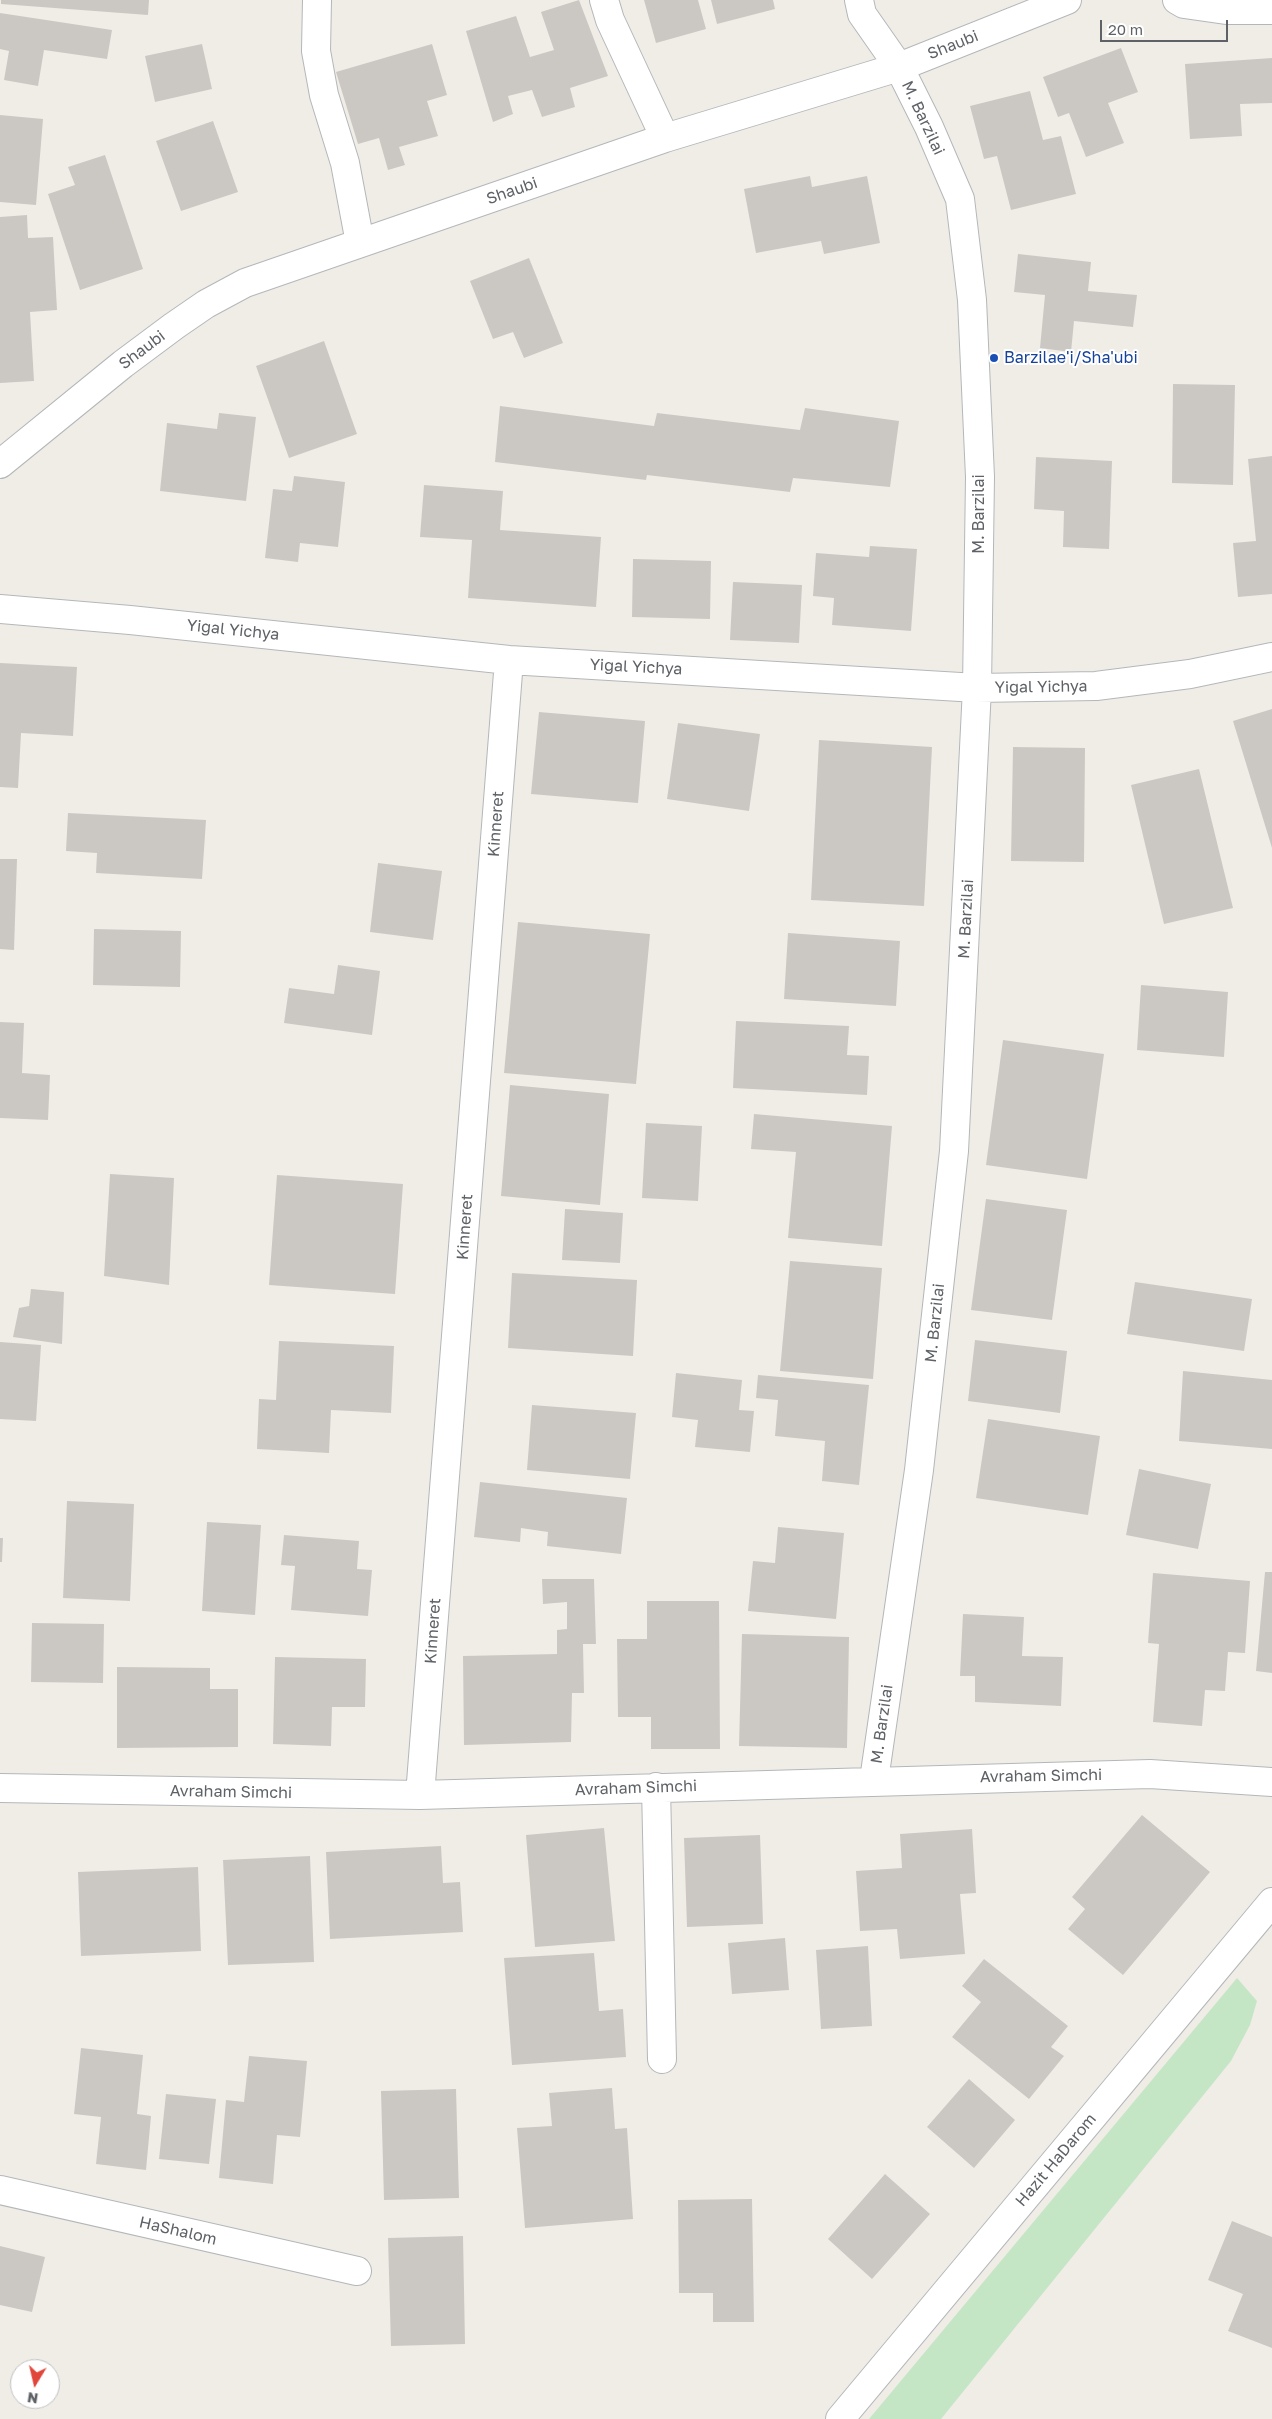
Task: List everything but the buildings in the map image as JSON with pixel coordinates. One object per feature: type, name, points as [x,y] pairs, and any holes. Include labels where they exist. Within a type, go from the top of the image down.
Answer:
[{"type":"street","points":[[317,0],[318,60],[324,95],[345,163],[360,243]]},
{"type":"street","points":[[604,0],[610,20],[665,138]]},
{"type":"street","name":"M. Barzilai","points":[[859,0],[862,14],[899,67],[929,127],[960,199],[972,300],[980,477],[977,688],[954,1151],[919,1470],[874,1780]]},
{"type":"street","name":"Shaubi","points":[[0,464],[123,364],[206,304],[245,283],[665,138],[899,67],[1067,0]]},
{"type":"street","points":[[1177,0],[1184,4],[1226,10],[1272,10]]},
{"type":"street","name":"Yigal Yichya","points":[[0,609],[130,620],[509,660],[977,688],[1096,686],[1190,674],[1272,657]]},
{"type":"street","name":"Kinneret","points":[[420,1795],[509,660]]},
{"type":"street","name":"Avraham Simchi","points":[[0,1788],[420,1795],[874,1780],[1150,1774],[1272,1782]]},
{"type":"street","points":[[656,1787],[662,2059]]},
{"type":"street","name":"Hazit HaDarom","points":[[840,2419],[1272,1902]]},
{"type":"street","name":"HaShalom","points":[[0,2190],[356,2272]]},
{"type":"green space","points":[[1237,1978],[1257,2001],[1250,2025],[1231,2061],[941,2419],[869,2419]]},
{"type":"place","name":"Barzilae'i/Sha'ubi","points":[[994,358]]}]
